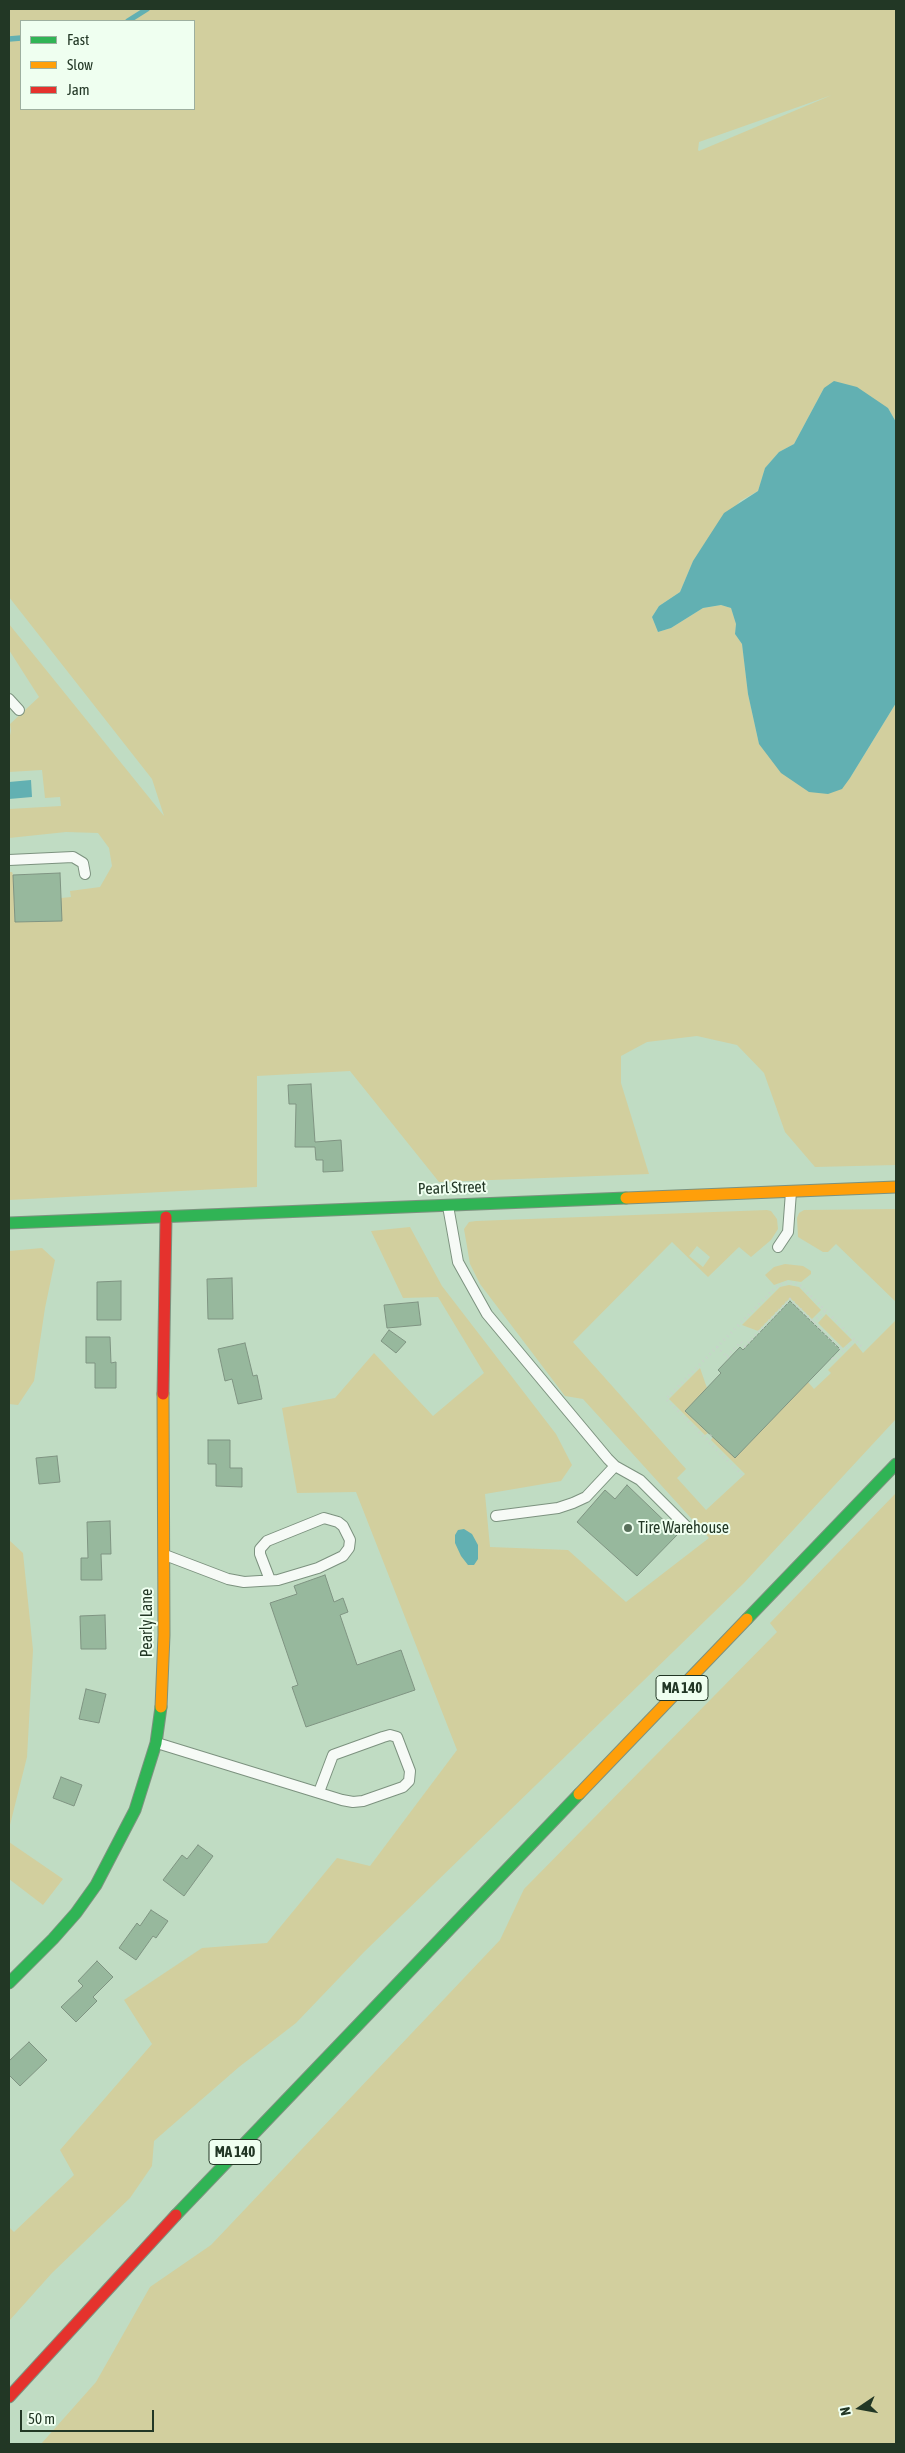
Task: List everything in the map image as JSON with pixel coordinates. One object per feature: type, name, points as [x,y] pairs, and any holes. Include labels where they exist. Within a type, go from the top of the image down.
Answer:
[{"type":"main road","name":"Pearl Street","points":[[9,1223],[896,1187]]},
{"type":"main road","name":"Pearly Lane","points":[[9,1983],[53,1939],[76,1913],[96,1885],[135,1810],[156,1743],[163,1689],[162,1421],[166,1217]]},
{"type":"main road","name":"MA 140","points":[[9,2397],[237,2150],[896,1464]]},
{"type":"lane","points":[[9,698],[19,710]]},
{"type":"lane","points":[[9,860],[73,857],[83,863],[85,874]]},
{"type":"lane","points":[[778,1247],[788,1232],[790,1191]]},
{"type":"lane","points":[[448,1205],[458,1262],[487,1314],[615,1466],[640,1480],[686,1526]]},
{"type":"lane","points":[[496,1516],[558,1508],[573,1503],[586,1497],[615,1466]]},
{"type":"lane","points":[[164,1555],[228,1579],[244,1582],[270,1580],[310,1571],[343,1556],[349,1548],[350,1540],[343,1526],[338,1522],[324,1518],[267,1541],[260,1549],[260,1554],[270,1580]]},
{"type":"lane","points":[[156,1743],[348,1801],[363,1802],[403,1787],[409,1781],[410,1771],[397,1738],[390,1735],[334,1755],[319,1792]]},
{"type":"path","points":[[742,1475],[666,1399],[717,1346],[775,1288],[784,1284],[798,1284],[864,1349]]},
{"type":"path","points":[[717,1346],[728,1357],[741,1342],[745,1346],[790,1299],[843,1351]]},
{"type":"path","points":[[813,1322],[826,1310]]},
{"type":"path","points":[[832,1358],[834,1360],[855,1339]]},
{"type":"path","points":[[707,1439],[710,1435]]},
{"type":"shaded area","points":[[9,9],[896,9],[896,422],[888,408],[824,388],[794,444],[779,452],[765,468],[758,491],[740,501],[709,538],[693,561],[680,592],[659,606],[652,617],[658,632],[671,628],[703,608],[721,605],[731,608],[736,624],[735,634],[742,644],[748,694],[759,744],[850,778],[896,703],[896,1165],[815,1167],[785,1132],[764,1073],[737,1045],[697,1036],[647,1042],[621,1056],[621,1083],[649,1174],[439,1182],[350,1071],[257,1076],[257,1187],[9,1200],[9,872],[12,872],[13,875],[15,922],[61,921],[61,898],[71,897],[70,891],[100,887],[112,866],[109,848],[98,833],[66,832],[9,838],[9,809],[61,806],[60,797],[45,798],[42,770],[9,772],[10,724],[39,697],[9,650],[9,624],[164,816],[152,779],[9,597]],"holes":[[[832,95],[699,151],[699,142]]]},
{"type":"shaded area","points":[[896,1209],[896,1302],[836,1244],[828,1252],[823,1252],[798,1237],[797,1218],[799,1213],[804,1210]]},
{"type":"shaded area","points":[[771,1211],[777,1219],[778,1229],[771,1240],[751,1257],[739,1247],[708,1277],[672,1242],[573,1342],[686,1469],[677,1478],[706,1510],[745,1474],[711,1440],[713,1437],[735,1458],[808,1382],[814,1389],[831,1373],[828,1370],[855,1343],[863,1353],[896,1320],[896,1419],[744,1583],[364,1952],[296,2023],[239,2067],[154,2141],[152,2166],[130,2198],[52,2273],[9,2321],[9,2227],[14,2232],[74,2175],[60,2150],[152,2044],[124,2000],[202,1948],[267,1943],[337,1858],[370,1866],[457,1750],[356,1492],[297,1493],[282,1408],[335,1398],[374,1353],[433,1416],[484,1373],[438,1297],[403,1298],[371,1231],[410,1227],[442,1286],[556,1434],[572,1465],[561,1481],[485,1494],[490,1547],[568,1550],[626,1602],[709,1538],[583,1399],[565,1396],[480,1284],[470,1264],[464,1229],[469,1222]],"holes":[[[697,1246],[710,1257],[703,1267],[689,1256]]]},
{"type":"shaded area","points":[[42,1248],[55,1260],[45,1308],[34,1381],[18,1405],[9,1404],[9,1251]]},
{"type":"shaded area","points":[[785,1264],[803,1266],[811,1271],[811,1274],[801,1282],[788,1280],[774,1285],[765,1275],[774,1267]]},
{"type":"shaded area","points":[[789,1285],[799,1287],[821,1310],[812,1319],[790,1298],[758,1331],[742,1325],[780,1287]]},
{"type":"shaded area","points":[[826,1314],[852,1340],[843,1348],[818,1323]]},
{"type":"shaded area","points":[[700,1368],[707,1388],[685,1411],[708,1433],[705,1435],[669,1399]]},
{"type":"shaded area","points":[[896,1493],[896,2444],[41,2444],[96,2382],[150,2287],[211,2245],[500,1940],[524,1889],[777,1632],[770,1623]]},
{"type":"shaded area","points":[[9,1540],[23,1553],[33,1650],[27,1757],[9,1829]]},
{"type":"shaded area","points":[[9,1842],[63,1879],[43,1905],[9,1879]]},
{"type":"water","points":[[834,381],[857,387],[888,408],[896,422],[896,703],[842,789],[828,794],[809,792],[781,773],[759,744],[748,694],[742,644],[735,634],[736,624],[731,608],[721,605],[703,608],[671,628],[658,632],[652,617],[659,606],[680,592],[693,561],[724,513],[758,491],[765,468],[779,452],[794,444],[824,388]]},
{"type":"water","points":[[31,780],[32,797],[9,799],[9,782]]},
{"type":"water","points":[[464,1529],[472,1534],[478,1545],[478,1559],[474,1565],[468,1565],[455,1543],[455,1535],[458,1530]]},
{"type":"building","points":[[60,873],[62,921],[15,922],[13,875]]},
{"type":"building","points":[[311,1084],[315,1142],[341,1140],[343,1171],[323,1172],[323,1160],[316,1160],[315,1147],[295,1147],[296,1104],[289,1104],[288,1085]]},
{"type":"building","points":[[232,1278],[233,1319],[208,1319],[207,1279]]},
{"type":"building","points":[[121,1281],[121,1320],[97,1320],[97,1282]]},
{"type":"building","points":[[790,1301],[840,1349],[735,1458],[685,1411],[721,1373],[718,1370],[740,1347],[743,1350]]},
{"type":"building","points":[[418,1302],[421,1325],[387,1328],[384,1305]]},
{"type":"building","points":[[389,1330],[406,1342],[396,1353],[381,1341]]},
{"type":"building","points":[[86,1337],[110,1337],[111,1363],[116,1362],[116,1388],[95,1388],[95,1363],[86,1363]]},
{"type":"building","points":[[245,1343],[253,1376],[257,1375],[262,1399],[238,1404],[232,1379],[225,1381],[218,1349]]},
{"type":"building","points":[[208,1440],[230,1440],[230,1468],[242,1468],[242,1487],[216,1486],[216,1464],[208,1464]]},
{"type":"building","points":[[57,1456],[60,1482],[39,1484],[36,1458]]},
{"type":"building","name":"Tire Warehouse","points":[[627,1485],[678,1534],[637,1576],[577,1522],[605,1490],[615,1499]]},
{"type":"building","points":[[110,1521],[111,1554],[101,1554],[102,1580],[81,1580],[81,1558],[88,1558],[87,1522]]},
{"type":"building","points":[[325,1575],[334,1602],[343,1598],[348,1612],[340,1615],[357,1665],[401,1650],[415,1690],[306,1727],[292,1687],[298,1685],[270,1603],[297,1594],[294,1586]]},
{"type":"building","points":[[105,1615],[106,1649],[81,1649],[80,1616]]},
{"type":"building","points":[[86,1689],[106,1694],[99,1723],[79,1719]]},
{"type":"building","points":[[61,1777],[82,1785],[74,1806],[53,1798]]},
{"type":"building","points":[[198,1845],[213,1856],[184,1896],[163,1880],[182,1855],[187,1859]]},
{"type":"building","points":[[151,1910],[168,1921],[156,1938],[153,1936],[136,1960],[119,1948],[137,1923],[140,1926]]},
{"type":"building","points":[[97,1961],[113,1977],[93,1997],[97,2001],[76,2022],[61,2007],[83,1986],[78,1981]]},
{"type":"building","points":[[29,2042],[47,2060],[20,2086],[9,2075],[9,2061]]},
{"type":"waterway","points":[[130,20],[147,9]]},
{"type":"waterway","points":[[9,39],[20,38]]},
{"type":"traffic: fast","points":[[9,1223],[626,1198]]},
{"type":"traffic: fast","points":[[747,1619],[896,1464]]},
{"type":"traffic: fast","points":[[9,1983],[53,1939],[76,1913],[96,1885],[135,1810],[156,1743],[161,1707]]},
{"type":"traffic: fast","points":[[176,2215],[579,1794]]},
{"type":"traffic: slow","points":[[626,1198],[896,1187]]},
{"type":"traffic: slow","points":[[161,1707],[164,1635],[163,1394]]},
{"type":"traffic: slow","points":[[579,1794],[747,1619]]},
{"type":"traffic: jam","points":[[163,1394],[166,1217]]},
{"type":"traffic: jam","points":[[9,2397],[176,2215]]},
{"type":"place","name":"Tire Warehouse","points":[[628,1528]]}]
